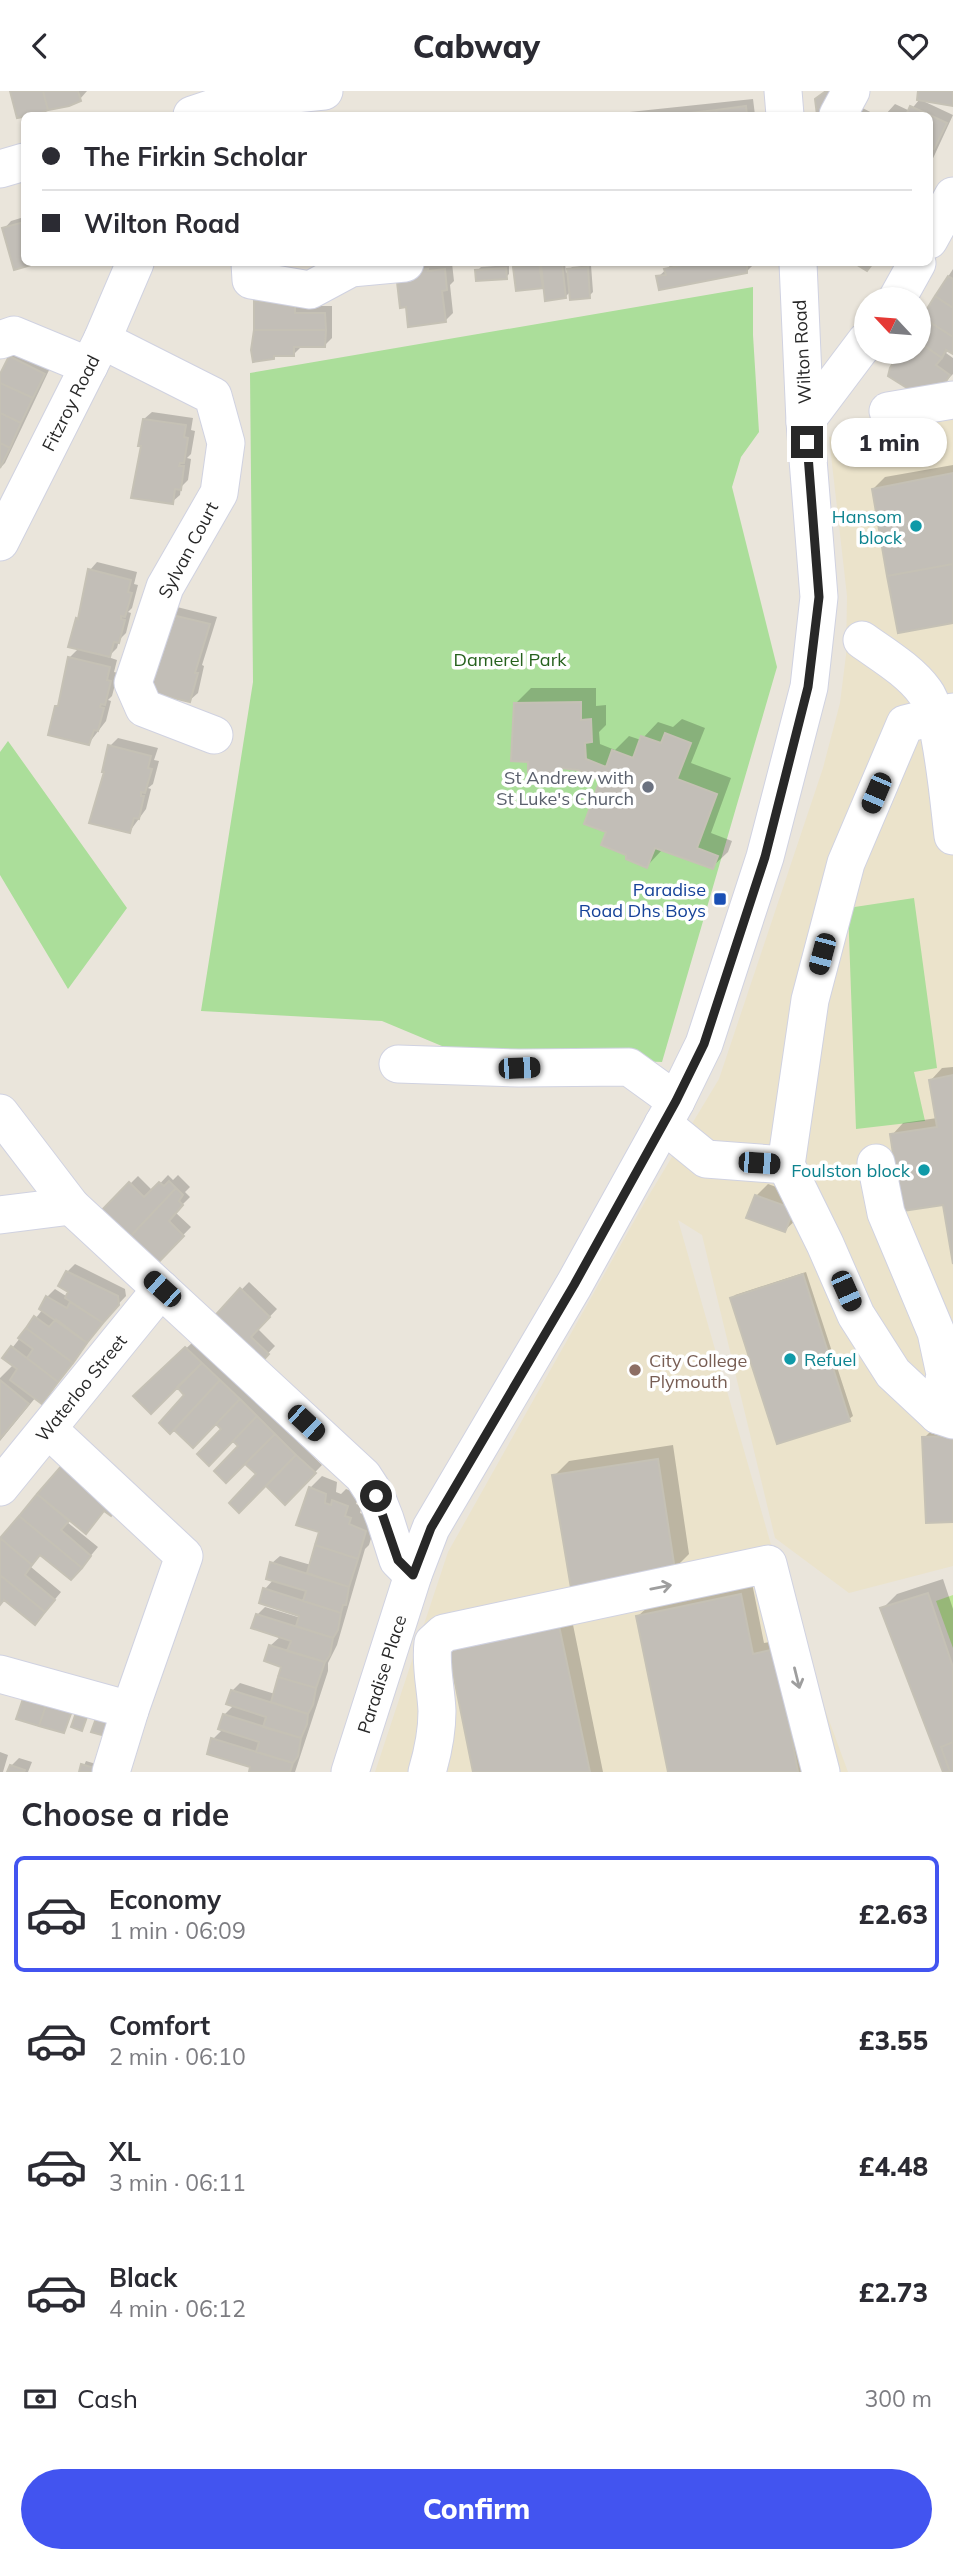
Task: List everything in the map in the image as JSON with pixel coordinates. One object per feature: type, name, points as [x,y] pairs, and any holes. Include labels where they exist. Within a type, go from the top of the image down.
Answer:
[{"type":"street","points":[[175,91],[182,112]]},
{"type":"street","points":[[212,112],[324,91]]},
{"type":"street","points":[[783,91],[786,112]]},
{"type":"street","points":[[840,112],[851,91]]},
{"type":"street","points":[[0,169],[21,163]]},
{"type":"street","points":[[933,233],[953,196]]},
{"type":"street","name":"Fitzroy Road","points":[[0,542],[95,353],[134,266]]},
{"type":"street","points":[[250,266],[251,280],[310,290],[351,268],[373,266]]},
{"type":"street","name":"Wilton Road","points":[[670,1112],[704,1044],[760,873],[808,687],[819,597],[805,422],[798,266]]},
{"type":"street","points":[[904,287],[915,266]]},
{"type":"street","name":"Sylvan Court","points":[[0,340],[14,335],[95,353],[213,396],[226,443],[219,493],[165,587],[133,683],[144,708],[214,735]]},
{"type":"street","points":[[805,422],[854,357]]},
{"type":"street","points":[[887,411],[953,400]]},
{"type":"street","points":[[862,640],[908,675],[944,714],[953,836]]},
{"type":"street","points":[[944,714],[905,724],[846,863],[810,1000],[786,1165],[856,1315],[893,1373],[946,1418]]},
{"type":"street","points":[[398,1064],[519,1068],[629,1067],[670,1112],[706,1159],[786,1165]]},
{"type":"street","name":"Paradise Place","points":[[350,1772],[413,1575],[431,1528],[574,1285],[670,1112]]},
{"type":"street","points":[[0,1113],[71,1206],[363,1476],[386,1519],[398,1560],[413,1575]]},
{"type":"street","points":[[876,1163],[886,1213],[936,1332],[945,1374],[946,1418]]},
{"type":"street","points":[[0,1215],[71,1206]]},
{"type":"street","name":"Waterloo Street","points":[[0,1487],[162,1289]]},
{"type":"street","points":[[48,1429],[184,1556],[111,1772]]},
{"type":"street","points":[[427,1772],[434,1747],[437,1711],[430,1660],[433,1643],[444,1633],[768,1564],[821,1772]]},
{"type":"street","points":[[0,1674],[130,1710]]},
{"type":"shaded area","points":[[953,413],[953,1566],[849,1593],[775,1538],[702,1235],[678,1220],[794,1625],[848,1772],[375,1772],[448,1552],[646,1200],[719,1079],[823,768],[840,703],[846,655],[847,596],[829,437]]},
{"type":"green space","name":"Damerel Park","points":[[753,287],[759,432],[741,457],[732,487],[777,667],[662,1062],[461,1054],[382,1021],[201,1011],[253,682],[250,373]]},
{"type":"green space","points":[[8,741],[127,908],[68,989],[0,875],[0,752]]},
{"type":"green space","points":[[914,898],[937,1068],[914,1072],[925,1121],[856,1129],[848,908]]},
{"type":"green space","points":[[953,1595],[953,1648],[936,1601]]},
{"type":"building","points":[[10,91],[43,91],[48,110],[21,112],[21,117],[17,118]]},
{"type":"building","points":[[43,91],[78,91],[81,101],[48,110]]},
{"type":"building","points":[[826,91],[841,91],[831,112],[817,112],[815,99]]},
{"type":"building","points":[[918,91],[953,91],[953,106],[917,100]]},
{"type":"building","points":[[746,106],[747,112],[716,112]]},
{"type":"building","points":[[910,106],[923,112],[907,112]]},
{"type":"building","points":[[933,117],[947,123],[933,149]]},
{"type":"building","points":[[21,223],[21,266],[28,266],[14,270],[2,228]]},
{"type":"building","points":[[539,266],[543,288],[516,291],[513,267]]},
{"type":"building","points":[[541,266],[562,266],[566,298],[545,301]]},
{"type":"building","points":[[678,266],[747,266],[747,273],[659,290],[656,276],[666,275],[664,269]]},
{"type":"building","points":[[588,267],[590,298],[570,300],[567,269]]},
{"type":"building","points":[[506,268],[507,279],[476,281],[475,270]]},
{"type":"building","points":[[445,269],[447,290],[442,291],[446,322],[408,327],[406,307],[400,308],[396,273]]},
{"type":"building","points":[[948,276],[953,279],[953,308],[935,296]]},
{"type":"building","points":[[935,296],[953,308],[953,337],[931,323],[931,302]]},
{"type":"building","points":[[254,301],[295,303],[295,313],[325,313],[326,330],[254,330]]},
{"type":"building","points":[[931,323],[953,337],[953,354],[946,350],[942,358],[931,350]]},
{"type":"building","points":[[254,330],[326,330],[325,347],[294,347],[294,356],[274,356],[274,359],[253,362],[251,350]]},
{"type":"building","points":[[931,350],[942,358],[936,365],[950,375],[942,388],[918,395],[888,376],[892,364],[931,364]]},
{"type":"building","points":[[9,356],[45,374],[33,398],[0,383],[0,374]]},
{"type":"building","points":[[0,383],[33,398],[21,423],[0,413]]},
{"type":"building","points":[[0,413],[21,423],[10,448],[0,443]]},
{"type":"building","points":[[143,419],[186,425],[184,437],[188,438],[184,463],[179,466],[184,466],[181,490],[175,489],[173,504],[131,498]]},
{"type":"building","points":[[0,443],[10,448],[0,468]]},
{"type":"building","name":"Hansom block","points":[[953,473],[953,564],[887,576],[872,489]]},
{"type":"building","points":[[953,564],[953,623],[898,633],[887,576]]},
{"type":"building","points":[[88,569],[131,580],[128,592],[132,593],[125,617],[121,616],[121,619],[125,620],[119,643],[114,642],[110,657],[68,647],[76,618],[78,619]]},
{"type":"building","points":[[168,614],[210,624],[195,673],[198,673],[190,702],[149,692]]},
{"type":"building","points":[[68,657],[110,667],[107,680],[111,681],[105,705],[101,704],[100,707],[104,708],[98,731],[94,730],[89,745],[48,735],[55,706],[58,706]]},
{"type":"building","name":"St Andrew with St Luke's Church","points":[[581,702],[581,720],[591,719],[592,742],[585,743],[586,759],[606,767],[612,750],[633,758],[641,736],[661,743],[665,733],[691,743],[677,779],[717,794],[697,848],[718,856],[713,869],[655,848],[647,868],[626,859],[626,855],[601,845],[606,832],[584,824],[600,780],[578,770],[559,768],[558,774],[528,772],[528,762],[511,761],[514,703]]},
{"type":"building","points":[[108,745],[151,756],[148,768],[152,769],[145,793],[141,792],[141,796],[144,796],[139,819],[134,818],[130,833],[89,823],[104,772]]},
{"type":"building","name":"Foulston block","points":[[953,1075],[953,1264],[943,1205],[902,1211],[890,1134],[937,1127],[929,1080]]},
{"type":"building","points":[[169,1181],[176,1188],[127,1240],[99,1213],[129,1182],[144,1197],[159,1182],[164,1186]]},
{"type":"building","points":[[176,1188],[183,1195],[179,1201],[183,1205],[169,1221],[184,1236],[154,1267],[127,1240]]},
{"type":"building","points":[[755,1195],[794,1209],[785,1232],[746,1218]]},
{"type":"building","points":[[66,1271],[118,1296],[119,1305],[103,1323],[65,1298],[68,1292],[58,1286]]},
{"type":"building","name":"Refuel","points":[[803,1274],[850,1421],[777,1444],[730,1298]]},
{"type":"building","points":[[240,1288],[270,1317],[251,1337],[269,1354],[259,1365],[211,1320]]},
{"type":"building","points":[[46,1296],[67,1308],[70,1302],[103,1323],[87,1343],[39,1309]]},
{"type":"building","points":[[34,1316],[49,1327],[56,1319],[87,1343],[73,1363],[26,1328]]},
{"type":"building","points":[[26,1328],[73,1363],[58,1382],[27,1358],[33,1349],[18,1338]]},
{"type":"building","points":[[11,1346],[58,1382],[42,1404],[10,1380],[17,1369],[2,1358]]},
{"type":"building","points":[[185,1347],[202,1363],[151,1414],[133,1396]]},
{"type":"building","points":[[202,1363],[220,1380],[170,1434],[159,1423],[184,1395],[177,1387]]},
{"type":"building","points":[[0,1380],[29,1404],[0,1439]]},
{"type":"building","points":[[220,1380],[240,1399],[193,1448],[174,1430]]},
{"type":"building","points":[[240,1399],[257,1416],[209,1466],[197,1454],[221,1429],[216,1424]]},
{"type":"building","points":[[257,1416],[275,1434],[226,1483],[214,1471],[238,1446],[233,1441]]},
{"type":"building","points":[[275,1434],[296,1455],[239,1513],[229,1503],[256,1474],[245,1464]]},
{"type":"building","points":[[953,1436],[953,1522],[926,1523],[922,1437]]},
{"type":"building","points":[[71,1455],[124,1501],[111,1516],[104,1511],[86,1534],[37,1494]]},
{"type":"building","points":[[296,1455],[316,1473],[285,1505],[266,1486]]},
{"type":"building","points":[[658,1459],[675,1570],[571,1588],[552,1475]]},
{"type":"building","points":[[309,1487],[326,1494],[325,1503],[331,1505],[332,1500],[348,1506],[345,1516],[351,1518],[349,1524],[366,1531],[358,1559],[315,1545],[319,1532],[296,1525]]},
{"type":"building","points":[[37,1494],[69,1521],[61,1530],[91,1556],[82,1568],[19,1516]]},
{"type":"building","points":[[19,1516],[82,1568],[71,1580],[40,1555],[32,1565],[0,1538]]},
{"type":"building","points":[[0,1538],[32,1565],[25,1575],[55,1600],[45,1612],[0,1575]]},
{"type":"building","points":[[315,1545],[358,1559],[349,1587],[307,1573]]},
{"type":"building","points":[[270,1562],[349,1587],[346,1605],[343,1605],[341,1613],[303,1601],[306,1591],[266,1579]]},
{"type":"building","points":[[0,1575],[45,1612],[35,1625],[4,1600],[0,1605]]},
{"type":"building","points":[[263,1588],[341,1613],[338,1630],[333,1638],[296,1626],[299,1616],[259,1603]]},
{"type":"building","points":[[928,1593],[953,1667],[953,1772],[943,1772],[880,1608]]},
{"type":"building","points":[[741,1594],[753,1654],[775,1649],[798,1772],[668,1772],[636,1616]]},
{"type":"building","points":[[256,1614],[333,1638],[330,1655],[325,1662],[287,1651],[291,1641],[251,1628]]},
{"type":"building","points":[[558,1621],[590,1772],[473,1772],[447,1643]]},
{"type":"building","points":[[269,1645],[325,1662],[316,1688],[278,1677],[281,1667],[264,1661]]},
{"type":"building","points":[[278,1677],[316,1688],[313,1705],[308,1714],[271,1702]]},
{"type":"building","points":[[26,1690],[47,1702],[39,1726],[16,1719]]},
{"type":"building","points":[[231,1690],[308,1714],[301,1738],[263,1727],[266,1717],[226,1704]]},
{"type":"building","points":[[48,1699],[73,1708],[64,1733],[39,1726]]},
{"type":"building","points":[[78,1707],[89,1711],[82,1731],[71,1727]]},
{"type":"building","points":[[99,1710],[118,1723],[113,1738],[91,1732]]},
{"type":"building","points":[[223,1714],[301,1738],[298,1756],[293,1763],[256,1752],[259,1742],[218,1729]]},
{"type":"building","points":[[211,1738],[293,1763],[290,1772],[249,1772],[250,1767],[207,1754]]},
{"type":"building","points":[[953,1742],[953,1772],[950,1772],[941,1747]]},
{"type":"building","points":[[81,1764],[104,1771],[79,1772]]},
{"type":"building","points":[[10,1765],[25,1770],[7,1772]]},
{"type":"place","name":"Hansom block","points":[[916,526]]},
{"type":"place","name":"St Andrew with St Luke's Church","points":[[648,787]]},
{"type":"place","name":"Paradise Road Dhs Boys","points":[[720,899]]},
{"type":"place","name":"Foulston block","points":[[924,1170]]},
{"type":"place","name":"Refuel","points":[[790,1359]]},
{"type":"place","name":"City College Plymouth","points":[[635,1370]]},
{"type":"route","points":[[376,1496],[398,1560],[413,1575],[431,1528],[574,1285],[676,1101],[704,1044],[765,857],[808,687],[819,597],[807,442]]}]
